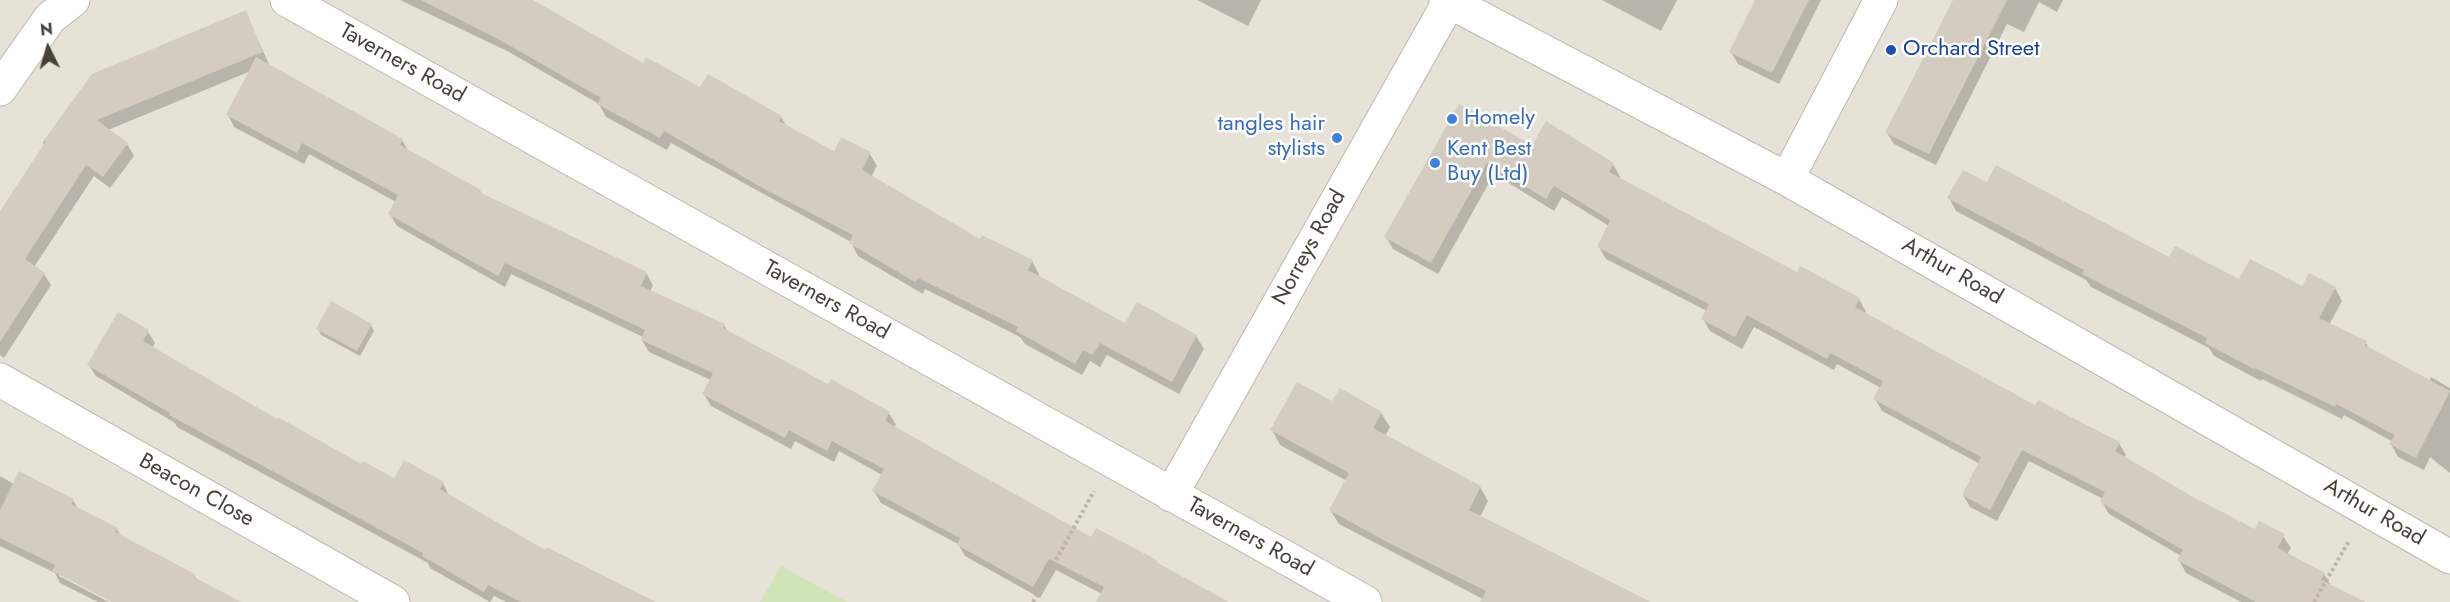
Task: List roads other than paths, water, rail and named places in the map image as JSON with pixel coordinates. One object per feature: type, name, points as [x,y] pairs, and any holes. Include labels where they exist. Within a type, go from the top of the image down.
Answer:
[{"type":"street","points":[[0,88],[50,18],[73,0]]},
{"type":"street","name":"Taverners Road","points":[[287,0],[1110,462],[1365,602]]},
{"type":"street","points":[[1787,179],[1881,0]]},
{"type":"street","name":"Arthur Road","points":[[1448,1],[1787,179],[2450,557]]},
{"type":"street","name":"Norreys Road","points":[[1171,495],[1448,1]]},
{"type":"street","name":"Beacon Close","points":[[0,380],[393,602]]},
{"type":"place","name":"Orchard Street","points":[[1891,50]]},
{"type":"place","name":"Homely","points":[[1452,119]]},
{"type":"place","name":"tangles hair stylists","points":[[1337,138]]},
{"type":"place","name":"Kent Best Buy (Ltd)","points":[[1435,163]]}]
